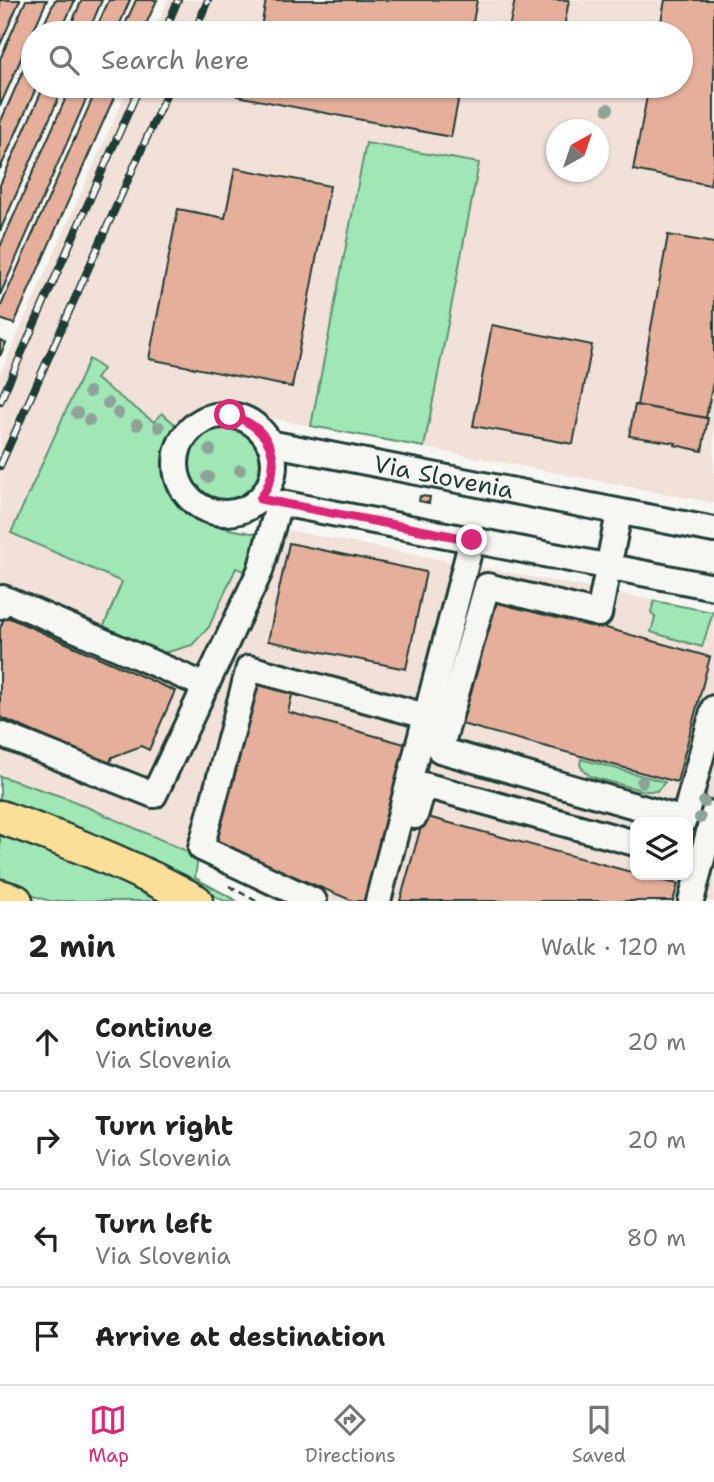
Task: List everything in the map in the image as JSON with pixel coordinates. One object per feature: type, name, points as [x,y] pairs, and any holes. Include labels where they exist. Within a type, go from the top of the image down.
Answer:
[{"type":"main road","points":[[0,817],[68,840],[196,901]]},
{"type":"main road","points":[[0,896],[16,901]]},
{"type":"street","name":"Via Slovenia","points":[[270,501],[231,514],[214,513],[186,496],[178,481],[175,465],[178,449],[186,434],[198,423],[213,416],[230,415],[260,430],[269,443],[714,530]]},
{"type":"street","points":[[0,734],[154,795],[260,571],[270,501],[269,487],[274,472],[269,443]]},
{"type":"street","points":[[270,501],[714,587]]},
{"type":"street","points":[[619,513],[599,614],[487,586],[440,750],[684,820],[714,708]]},
{"type":"street","points":[[378,901],[472,540]]},
{"type":"street","points":[[0,606],[3,598],[206,686]]},
{"type":"street","points":[[314,901],[201,848],[249,668],[426,716]]},
{"type":"street","points":[[392,901],[424,785],[630,842]]},
{"type":"street","points":[[691,901],[695,859],[714,813]]},
{"type":"shaded area","points":[[168,0],[714,0],[714,503],[264,417],[247,406],[226,402],[205,404],[183,418],[171,434],[163,454],[168,487],[179,504],[193,516],[209,524],[278,538],[281,529],[714,612],[714,901],[274,901],[198,856],[69,799],[0,776],[0,374],[124,98],[693,98],[693,21],[158,21]]},
{"type":"green space","points":[[366,143],[479,163],[424,447],[311,426]]},
{"type":"green space","points":[[89,359],[103,369],[96,379],[154,422],[162,413],[177,426],[169,440],[164,468],[174,496],[183,507],[209,524],[257,534],[247,572],[236,568],[209,627],[192,645],[158,652],[103,628],[122,582],[11,533]]},
{"type":"green space","points":[[224,428],[244,434],[254,444],[260,464],[254,484],[244,494],[224,500],[204,494],[194,484],[188,464],[194,444],[204,434]]},
{"type":"green space","points":[[654,601],[713,612],[702,647],[651,632],[655,617],[651,612]]},
{"type":"green space","points":[[581,759],[665,782],[657,791],[645,791],[592,777],[580,765]]},
{"type":"green space","points":[[0,776],[69,799],[198,856],[195,878],[237,901],[224,901],[67,826],[67,823],[0,802]]},
{"type":"green space","points":[[0,830],[174,901],[50,901],[0,886]]},
{"type":"building","points":[[0,0],[20,0],[0,45]]},
{"type":"building","points":[[26,0],[47,0],[38,21],[21,21],[21,59],[0,106],[0,59]]},
{"type":"building","points":[[55,0],[75,0],[65,21],[45,21]]},
{"type":"building","points":[[82,0],[102,0],[93,21],[72,21]]},
{"type":"building","points":[[109,0],[130,0],[121,21],[99,21]]},
{"type":"building","points":[[136,0],[157,0],[147,21],[126,21]]},
{"type":"building","points":[[266,0],[477,0],[473,21],[262,21]]},
{"type":"building","points":[[515,0],[569,0],[565,21],[511,21]]},
{"type":"building","points":[[665,0],[714,0],[714,163],[710,185],[633,170],[647,98],[693,98],[693,21],[661,21]]},
{"type":"building","points":[[21,75],[21,98],[32,98],[0,169],[0,123]]},
{"type":"building","points":[[39,98],[59,98],[0,231],[0,185]]},
{"type":"building","points":[[66,98],[87,98],[0,295],[0,247]]},
{"type":"building","points":[[93,98],[114,98],[14,324],[0,319],[0,308]]},
{"type":"building","points":[[247,98],[459,98],[451,137]]},
{"type":"building","points":[[235,168],[330,186],[292,387],[149,359],[178,209],[225,218]]},
{"type":"building","points":[[668,235],[714,243],[714,377],[706,418],[637,405]]},
{"type":"building","points":[[492,325],[592,345],[573,444],[473,426]]},
{"type":"building","points":[[0,340],[6,343],[0,356]]},
{"type":"building","points":[[635,405],[708,418],[702,451],[675,445],[676,443],[629,436]]},
{"type":"building","points":[[420,496],[430,497],[429,503],[419,501]]},
{"type":"building","points":[[289,543],[426,572],[406,669],[268,641]]},
{"type":"building","points":[[492,596],[710,657],[677,782],[458,723]]},
{"type":"building","points":[[5,616],[175,691],[149,750],[141,746],[112,757],[109,765],[0,717],[0,628]]},
{"type":"building","points":[[252,676],[294,687],[288,712],[412,746],[370,901],[353,901],[207,840]]},
{"type":"building","points":[[424,816],[630,872],[630,880],[659,880],[678,884],[673,901],[400,901]]},
{"type":"railway","points":[[169,21],[178,0]]},
{"type":"railway","points":[[199,21],[208,0]]},
{"type":"railway","points":[[0,402],[135,98]]},
{"type":"railway","points":[[0,466],[165,98]]},
{"type":"route","points":[[230,415],[246,420],[260,430],[269,443],[274,472],[269,487],[260,499],[472,540]]}]
